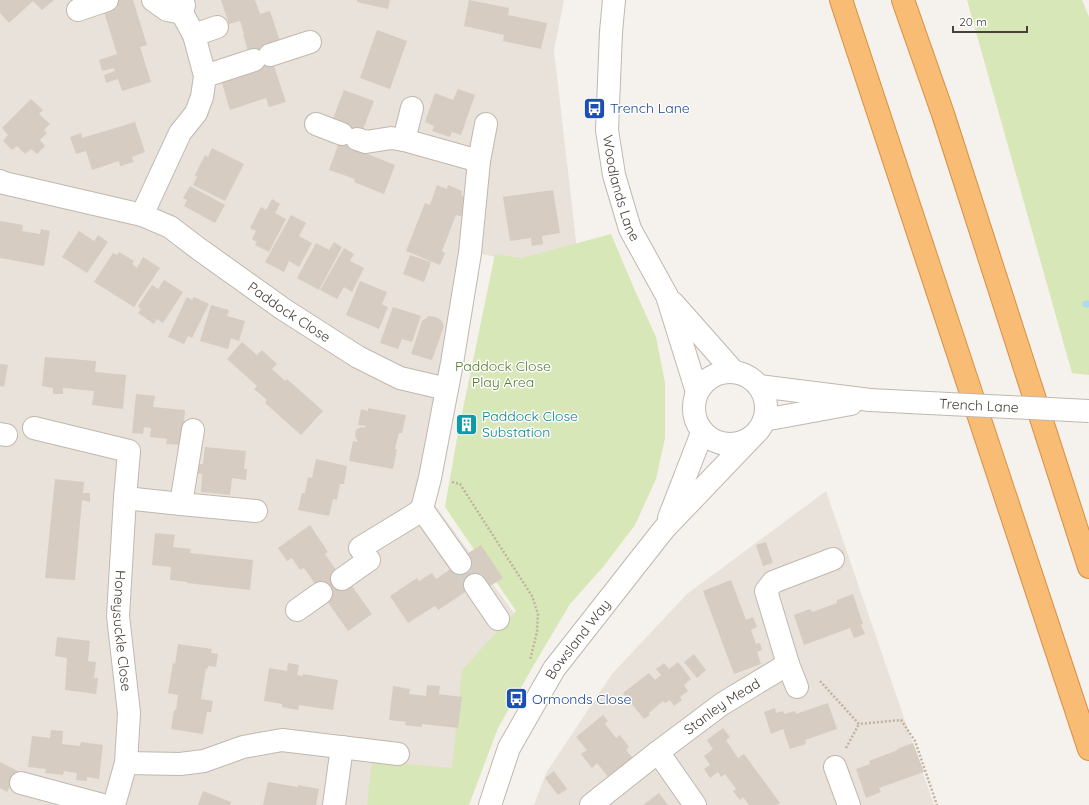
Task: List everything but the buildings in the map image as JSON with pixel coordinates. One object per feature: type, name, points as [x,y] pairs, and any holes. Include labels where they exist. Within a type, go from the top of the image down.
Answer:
[{"type":"highway","points":[[841,0],[1089,749]]},
{"type":"highway","points":[[903,0],[943,114],[1089,567]]},
{"type":"highway","points":[[917,0],[943,114]]},
{"type":"street","points":[[78,10],[107,0]]},
{"type":"street","points":[[142,215],[180,133],[196,112],[202,97],[205,76],[194,35],[183,9],[167,10],[153,0]]},
{"type":"street","name":"Woodlands Lane","points":[[614,0],[611,32],[607,130],[614,175],[630,229],[667,296],[697,392]]},
{"type":"street","points":[[194,35],[216,27]]},
{"type":"street","points":[[205,76],[310,42]]},
{"type":"street","points":[[397,139],[412,108]]},
{"type":"street","points":[[316,124],[366,142],[397,139],[479,161]]},
{"type":"street","points":[[342,579],[369,560],[360,548],[422,509],[430,478],[448,389],[470,253],[479,161],[486,124]]},
{"type":"street","name":"Paddock Close","points":[[0,181],[142,215],[170,227],[284,309],[358,357],[400,378],[448,389]]},
{"type":"street","name":"Woodlands Lane","points":[[667,296],[734,372]]},
{"type":"street","points":[[734,372],[743,374],[752,379],[759,386],[766,403],[766,408],[758,429],[742,443],[732,445],[721,444],[711,440],[702,433],[696,424],[694,402],[697,392],[712,376],[734,372]]},
{"type":"street","name":"Trench Lane","points":[[759,386],[870,400],[1089,411]]},
{"type":"street","name":"Trench Lane","points":[[758,429],[870,400]]},
{"type":"street","name":"Honeysuckle Close","points":[[34,428],[129,451],[118,616],[129,713],[126,763],[114,805]]},
{"type":"street","name":"Bowsland Way","points":[[490,805],[509,748],[554,669],[664,529],[758,429]]},
{"type":"street","points":[[181,504],[193,430]]},
{"type":"street","name":"Bowsland Way","points":[[664,529],[702,433]]},
{"type":"street","points":[[125,498],[256,511]]},
{"type":"street","points":[[422,509],[460,563]]},
{"type":"street","points":[[797,687],[788,664],[766,591],[773,582],[833,559]]},
{"type":"street","points":[[475,585],[498,619]]},
{"type":"street","points":[[297,610],[321,593]]},
{"type":"street","name":"Stanley Mead","points":[[591,805],[722,704],[788,664]]},
{"type":"street","points":[[126,763],[180,764],[204,762],[243,747],[282,740],[398,754]]},
{"type":"street","points":[[334,805],[342,747]]},
{"type":"street","points":[[658,752],[694,805]]},
{"type":"street","points":[[835,767],[849,805]]},
{"type":"street","points":[[21,783],[103,805]]},
{"type":"path","points":[[797,687],[817,678],[859,724],[901,720],[915,741],[937,805]]},
{"type":"shaded area","points":[[0,0],[564,0],[554,50],[577,250],[528,263],[466,251],[423,489],[517,617],[455,772],[370,805],[0,805]]},
{"type":"shaded area","points":[[826,491],[934,805],[534,805],[546,773],[612,674],[687,594]]},
{"type":"green space","points":[[967,0],[1082,0],[1089,17],[1089,375],[1072,373]]},
{"type":"green space","name":"Paddock Close Play Area","points":[[611,234],[656,337],[665,383],[665,438],[656,479],[635,525],[603,567],[570,604],[535,663],[498,728],[469,805],[367,805],[372,761],[452,768],[462,670],[516,611],[445,507],[457,438],[495,254],[522,258]]},
{"type":"tunnel","points":[[460,563],[475,585]]},
{"type":"place","name":"Trench Lane","points":[[594,108]]},
{"type":"place","name":"Paddock Close Substation","points":[[467,424]]},
{"type":"place","name":"Ormonds Close","points":[[517,699]]}]
